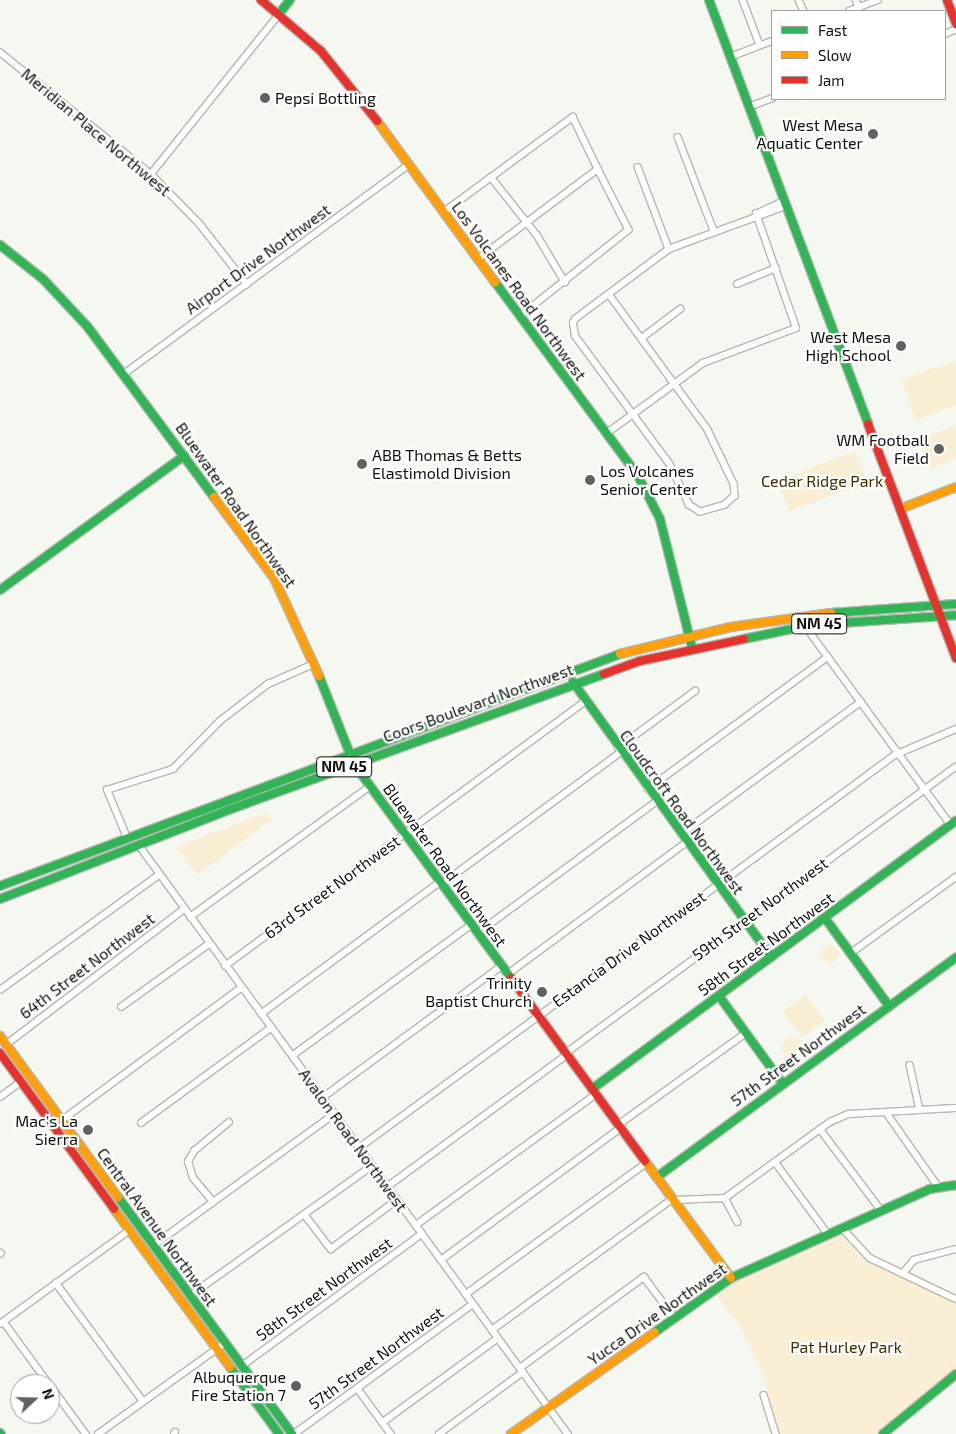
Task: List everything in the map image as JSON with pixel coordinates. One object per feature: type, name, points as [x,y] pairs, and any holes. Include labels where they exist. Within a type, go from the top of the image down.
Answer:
[{"type":"street","name":"Los Volcanes Road Northwest","points":[[261,0],[279,14],[338,70],[607,432],[647,490],[660,519],[692,647]]},
{"type":"street","points":[[151,174],[290,0]]},
{"type":"street","points":[[708,0],[956,658]]},
{"type":"street","points":[[743,0],[760,45]]},
{"type":"street","points":[[856,0],[859,8]]},
{"type":"street","points":[[852,10],[878,0]]},
{"type":"street","points":[[947,0],[956,24]]},
{"type":"street","points":[[730,57],[771,41]]},
{"type":"street","name":"Meridian Place Northwest","points":[[0,52],[151,174],[199,223],[247,284]]},
{"type":"street","points":[[749,107],[771,98]]},
{"type":"street","points":[[444,212],[574,117],[629,230],[521,316]]},
{"type":"street","points":[[678,137],[714,230]]},
{"type":"street","name":"Airport Drive Northwest","points":[[124,374],[408,165]]},
{"type":"street","points":[[638,167],[669,249]]},
{"type":"street","points":[[478,259],[598,169]]},
{"type":"street","points":[[491,177],[526,223],[565,282]]},
{"type":"street","points":[[609,294],[704,424],[734,484],[731,501],[715,509],[700,512],[689,505],[670,465],[572,328],[576,318],[669,249],[785,203]]},
{"type":"street","points":[[607,432],[633,415],[702,363],[796,328],[756,214]]},
{"type":"street","name":"Bluewater Road Northwest","points":[[0,244],[72,309],[124,374],[276,583],[314,664],[354,764],[731,1278]]},
{"type":"street","points":[[737,284],[776,268]]},
{"type":"street","points":[[642,338],[680,309]]},
{"type":"street","points":[[0,590],[184,456]]},
{"type":"street","points":[[900,509],[956,488]]},
{"type":"street","name":"Coors Boulevard Northwest","points":[[0,886],[600,661],[689,636],[786,618],[841,611],[956,604]]},
{"type":"street","points":[[841,611],[812,625],[812,635],[924,788],[954,823]]},
{"type":"street","name":"Coors Boulevard Northwest","points":[[0,898],[573,682],[692,647],[751,635],[812,625],[956,615]]},
{"type":"street","points":[[751,635],[786,618]]},
{"type":"street","points":[[648,789],[828,657]]},
{"type":"street","points":[[573,682],[600,661]]},
{"type":"street","points":[[97,860],[127,838],[107,790],[173,769],[224,718],[273,680],[314,664]]},
{"type":"street","points":[[535,696],[565,673]]},
{"type":"street","name":"Cloudcroft Road Northwest","points":[[573,682],[584,702],[771,957]]},
{"type":"street","points":[[261,1014],[620,750],[695,691]]},
{"type":"street","name":"63rd Street Northwest","points":[[225,966],[584,702]]},
{"type":"street","points":[[681,834],[861,702]]},
{"type":"street","name":"Estancia Drive Northwest","points":[[359,1148],[899,752],[956,729]]},
{"type":"street","name":"59th Street Northwest","points":[[387,1187],[956,766]]},
{"type":"street","points":[[190,917],[370,786]]},
{"type":"street","points":[[478,933],[657,801]]},
{"type":"street","points":[[139,846],[172,820]]},
{"type":"street","name":"58th Street Northwest","points":[[416,1225],[771,957],[954,823]]},
{"type":"street","points":[[508,974],[687,842]]},
{"type":"street","name":"Avalon Road Northwest","points":[[139,846],[568,1434]]},
{"type":"street","points":[[0,990],[159,875]]},
{"type":"street","points":[[851,954],[956,877]]},
{"type":"street","name":"64th Street Northwest","points":[[7,1044],[184,909]]},
{"type":"street","points":[[825,918],[889,1006]]},
{"type":"street","points":[[292,1056],[472,925]]},
{"type":"street","points":[[121,1007],[210,944]]},
{"type":"street","name":"57th Street Northwest","points":[[657,1177],[956,957]]},
{"type":"street","points":[[322,1098],[502,966]]},
{"type":"street","points":[[53,1127],[241,988]]},
{"type":"street","points":[[719,996],[783,1084]]},
{"type":"street","points":[[141,1122],[271,1028]]},
{"type":"street","points":[[441,1260],[746,1033]]},
{"type":"street","name":"Central Avenue Northwest","points":[[0,1036],[293,1434]]},
{"type":"street","points":[[0,1054],[278,1434]]},
{"type":"street","points":[[910,1064],[920,1110]]},
{"type":"street","points":[[0,1097],[21,1082]]},
{"type":"street","points":[[492,1330],[673,1200],[726,1198],[820,1129],[848,1114],[956,1108]]},
{"type":"street","points":[[886,1112],[938,1186]]},
{"type":"street","points":[[154,1245],[334,1114]]},
{"type":"street","points":[[213,1202],[193,1178],[188,1162],[194,1151],[229,1122]]},
{"type":"street","points":[[820,1129],[881,1210]]},
{"type":"street","points":[[466,1294],[646,1163]]},
{"type":"street","points":[[776,1163],[828,1234]]},
{"type":"street","points":[[191,1295],[372,1166]]},
{"type":"street","name":"Yucca Drive Northwest","points":[[511,1434],[731,1278],[938,1186],[956,1185]]},
{"type":"street","points":[[726,1198],[738,1222]]},
{"type":"street","points":[[305,1215],[330,1249],[397,1200]]},
{"type":"street","points":[[842,1228],[860,1251],[902,1274],[956,1299]]},
{"type":"street","points":[[42,1374],[2,1323],[130,1230]]},
{"type":"street","name":"58th Street Northwest","points":[[242,1366],[422,1234]]},
{"type":"street","points":[[902,1274],[914,1260],[956,1249]]},
{"type":"street","points":[[439,1434],[644,1277],[674,1317]]},
{"type":"street","points":[[56,1283],[143,1401]]},
{"type":"street","name":"57th Street Northwest","points":[[293,1434],[358,1389],[473,1304]]},
{"type":"street","points":[[382,1422],[498,1338]]},
{"type":"street","points":[[98,1434],[225,1343]]},
{"type":"street","points":[[883,1434],[955,1374]]},
{"type":"street","points":[[358,1389],[391,1434]]},
{"type":"street","points":[[764,1395],[776,1434]]},
{"type":"street","points":[[60,1398],[86,1434]]},
{"type":"green space","points":[[956,360],[956,405],[916,420],[901,380]]},
{"type":"green space","name":"WM Football Field","points":[[956,425],[956,459],[930,469],[919,439]]},
{"type":"green space","name":"Cedar Ridge Park","points":[[855,451],[867,482],[789,512],[778,481]]},
{"type":"green space","points":[[267,812],[272,819],[197,875],[176,847]]},
{"type":"green space","points":[[826,945],[834,945],[839,950],[837,961],[826,963],[821,958],[821,950]]},
{"type":"green space","points":[[806,995],[825,1021],[801,1038],[783,1012]]},
{"type":"green space","points":[[789,1037],[797,1037],[804,1044],[804,1052],[797,1059],[789,1059],[782,1052],[782,1044]]},
{"type":"green space","name":"Pat Hurley Park","points":[[840,1235],[866,1261],[956,1303],[956,1370],[878,1434],[779,1434],[762,1371],[741,1328],[715,1294],[736,1279]]},
{"type":"traffic: fast","points":[[279,14],[290,0]]},
{"type":"traffic: fast","points":[[709,0],[868,424]]},
{"type":"traffic: fast","points":[[0,245],[43,279],[87,326],[214,497]]},
{"type":"traffic: fast","points":[[495,282],[638,476],[660,519],[692,647]]},
{"type":"traffic: fast","points":[[0,590],[184,456]]},
{"type":"traffic: fast","points":[[831,613],[956,604]]},
{"type":"traffic: fast","points":[[744,639],[811,625],[956,615]]},
{"type":"traffic: fast","points":[[0,886],[620,654]]},
{"type":"traffic: fast","points":[[0,899],[231,809],[604,674]]},
{"type":"traffic: fast","points":[[319,676],[354,764],[511,978]]},
{"type":"traffic: fast","points":[[573,682],[771,957]]},
{"type":"traffic: fast","points":[[592,1089],[956,821]]},
{"type":"traffic: fast","points":[[825,918],[889,1006]]},
{"type":"traffic: fast","points":[[657,1177],[956,957]]},
{"type":"traffic: fast","points":[[719,996],[783,1084]]},
{"type":"traffic: fast","points":[[655,1332],[731,1278],[930,1189],[956,1185]]},
{"type":"traffic: fast","points":[[118,1197],[292,1434]]},
{"type":"traffic: fast","points":[[230,1367],[279,1434]]},
{"type":"traffic: fast","points":[[883,1434],[956,1374]]},
{"type":"traffic: slow","points":[[377,121],[495,282]]},
{"type":"traffic: slow","points":[[900,509],[956,487]]},
{"type":"traffic: slow","points":[[214,497],[274,578],[319,676]]},
{"type":"traffic: slow","points":[[620,654],[731,627],[831,613]]},
{"type":"traffic: slow","points":[[0,1036],[118,1197]]},
{"type":"traffic: slow","points":[[645,1161],[731,1278]]},
{"type":"traffic: slow","points":[[114,1209],[230,1367]]},
{"type":"traffic: slow","points":[[511,1434],[655,1332]]},
{"type":"traffic: jam","points":[[261,0],[321,51],[377,121]]},
{"type":"traffic: jam","points":[[947,0],[956,24]]},
{"type":"traffic: jam","points":[[868,424],[956,658]]},
{"type":"traffic: jam","points":[[604,674],[640,661],[744,639]]},
{"type":"traffic: jam","points":[[511,978],[645,1161]]},
{"type":"traffic: jam","points":[[0,1053],[114,1209]]},
{"type":"place","name":"Pepsi Bottling","points":[[265,98]]},
{"type":"place","name":"West Mesa Aquatic Center","points":[[873,134]]},
{"type":"place","name":"West Mesa High School","points":[[901,346]]},
{"type":"place","name":"WM Football Field","points":[[939,449]]},
{"type":"place","name":"ABB Thomas & Betts Elastimold Division","points":[[362,464]]},
{"type":"place","name":"Los Volcanes Senior Center","points":[[590,480]]},
{"type":"place","name":"Trinity Baptist Church","points":[[542,992]]},
{"type":"place","name":"Mac's La Sierra","points":[[88,1130]]},
{"type":"place","name":"Albuquerque Fire Station 7","points":[[296,1386]]}]
